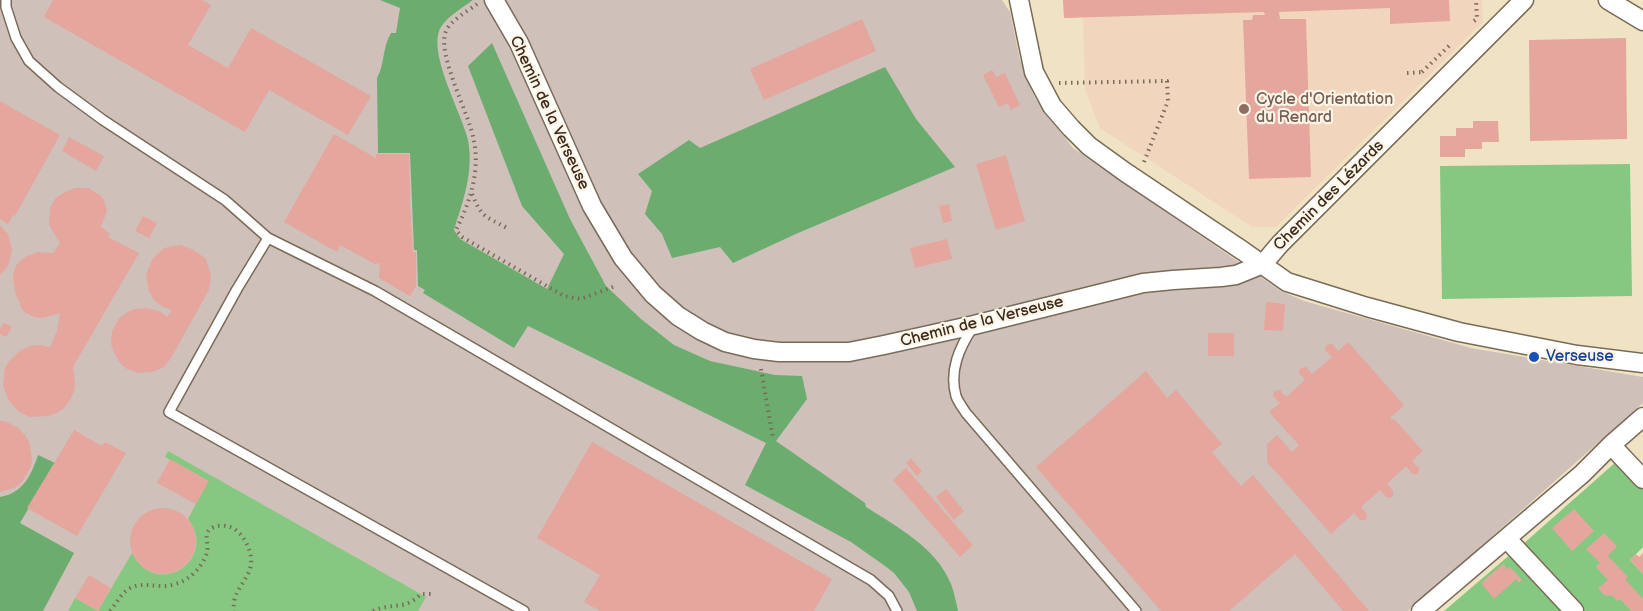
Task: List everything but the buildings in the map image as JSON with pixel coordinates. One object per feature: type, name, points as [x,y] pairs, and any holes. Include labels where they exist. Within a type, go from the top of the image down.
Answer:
[{"type":"street","name":"Chemin de la Verseuse","points":[[494,0],[519,43],[597,214],[623,258],[652,294],[678,316],[725,342],[779,352],[849,352],[974,325],[1143,283],[1221,278],[1236,275],[1263,264]]},
{"type":"street","name":"Chemin des Lézards","points":[[1263,264],[1280,244],[1524,0]]},
{"type":"street","points":[[1608,0],[1643,21]]},
{"type":"street","points":[[1022,4],[1034,72],[1052,106],[1071,128],[1089,146],[1116,166],[1287,282],[1459,332],[1577,355],[1643,363]]},
{"type":"street","points":[[1421,611],[1508,539],[1643,417]]},
{"type":"street","points":[[1611,445],[1643,479]]},
{"type":"street","points":[[1508,539],[1574,611]]},
{"type":"lane","points":[[6,0],[16,38],[29,61],[58,87],[103,120],[225,200],[268,238],[375,291],[871,580],[889,596],[897,611]]},
{"type":"lane","points":[[268,238],[169,412],[524,611]]},
{"type":"lane","points":[[974,325],[959,349],[954,366],[957,398],[966,413],[1136,611]]},
{"type":"path","points":[[482,0],[448,27],[444,39],[447,63],[469,121],[476,165],[472,193],[456,230],[462,237],[564,296],[581,298],[615,286]]},
{"type":"path","points":[[1470,25],[1477,19],[1476,0]]},
{"type":"path","points":[[1422,72],[1451,44]]},
{"type":"path","points":[[1059,83],[1167,81],[1167,101],[1144,162]]},
{"type":"path","points":[[472,193],[483,216],[507,228]]},
{"type":"path","points":[[761,369],[773,439]]},
{"type":"path","points":[[110,611],[120,596],[132,587],[172,585],[189,578],[205,557],[206,535],[217,526],[230,527],[235,530],[250,551],[251,564],[247,577],[233,600],[234,611]]},
{"type":"path","points":[[374,611],[383,608],[405,607],[416,602],[421,594],[435,594]]},
{"type":"shaded area","points":[[0,0],[1002,0],[1010,12],[1020,60],[1035,98],[1073,148],[1281,291],[1304,301],[1471,348],[1643,377],[1643,403],[1408,611],[0,611]]},
{"type":"shaded area","name":"Cycle d'Orientation du Renard","points":[[1063,0],[1482,0],[1483,22],[1276,227],[1252,227],[1100,128],[1085,90],[1083,17],[1064,18]]},
{"type":"green space","points":[[380,0],[473,0],[447,19],[441,27],[438,38],[441,66],[468,140],[469,175],[454,230],[460,239],[547,289],[564,254],[522,206],[468,66],[492,43],[570,219],[606,286],[641,319],[674,345],[710,361],[775,375],[802,376],[807,399],[776,441],[865,503],[866,507],[903,530],[926,549],[944,571],[952,587],[958,611],[917,611],[909,592],[894,573],[885,566],[851,542],[745,485],[766,443],[528,326],[514,348],[423,293],[425,290],[418,286],[417,250],[414,250],[410,153],[378,153],[377,78],[388,39],[391,33],[396,33],[400,8]]},
{"type":"green space","points":[[885,67],[916,119],[955,167],[733,263],[720,247],[672,258],[662,234],[645,214],[652,191],[638,174],[689,140],[700,148]]},
{"type":"green space","points":[[1630,164],[1632,296],[1442,299],[1440,166]]},
{"type":"green space","points":[[168,451],[426,597],[418,611],[98,611],[132,553],[143,567],[156,574],[169,574],[181,569],[190,560],[196,548],[196,534],[188,519],[208,481],[165,457]]},
{"type":"green space","points":[[38,455],[55,463],[20,523],[74,553],[43,611],[0,611],[0,497],[15,492],[25,482]]},
{"type":"green space","points":[[1617,461],[1643,490],[1643,547],[1630,560],[1643,574],[1643,611],[1584,611],[1522,545]]},
{"type":"green space","points":[[1512,553],[1566,611],[1444,611]]},
{"type":"green space","points":[[75,598],[98,611],[68,611]]},
{"type":"place","name":"Cycle d'Orientation du Renard","points":[[1244,109]]},
{"type":"place","name":"Verseuse","points":[[1534,357]]}]
